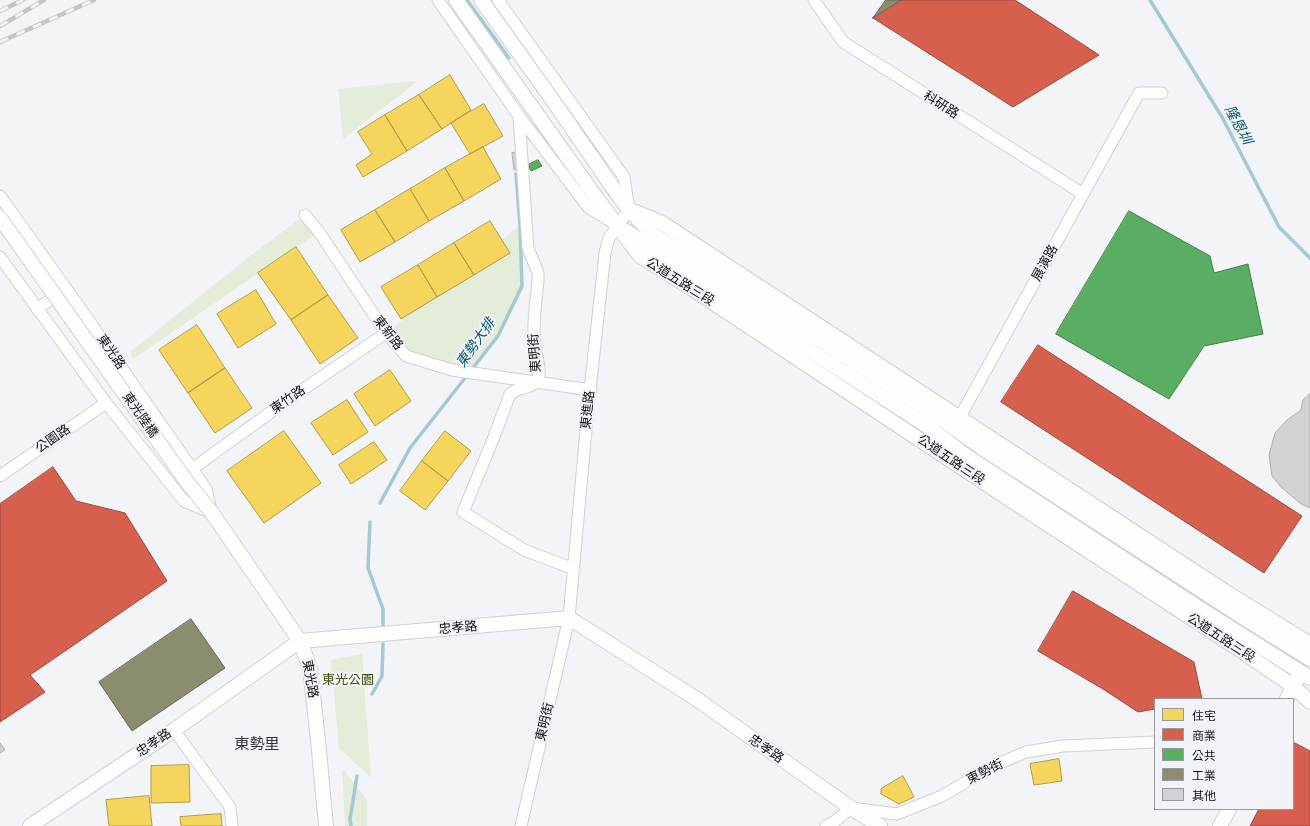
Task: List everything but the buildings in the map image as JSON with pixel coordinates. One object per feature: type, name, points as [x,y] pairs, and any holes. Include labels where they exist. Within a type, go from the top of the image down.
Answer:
[{"type":"street","name":"公道五路三段","points":[[456,0],[617,226]]},
{"type":"street","name":"公道五路三段","points":[[481,0],[629,210],[654,235],[937,416],[956,423],[1007,464],[1247,620],[1310,654]]},
{"type":"street","points":[[498,0],[624,177],[629,210]]},
{"type":"street","name":"科研路","points":[[814,0],[843,42],[1083,194]]},
{"type":"street","name":"公道五路三段","points":[[440,1],[519,116],[588,207],[923,424],[943,447],[1293,686],[1310,702]]},
{"type":"street","name":"展演路","points":[[943,447],[1139,93],[1162,93]]},
{"type":"street","name":"東明街","points":[[519,116],[528,248],[538,274],[533,323],[539,374],[535,382],[527,387],[513,391],[510,394],[463,512],[524,550],[574,569]]},
{"type":"street","name":"東光路","points":[[0,196],[206,489],[212,513],[300,641],[310,668],[326,826]]},
{"type":"street","name":"東進路","points":[[569,618],[605,253],[609,238],[629,210]]},
{"type":"street","name":"東新路","points":[[305,215],[319,232],[386,333],[406,356],[452,370],[591,390]]},
{"type":"street","name":"東光陸橋","points":[[0,218],[187,482],[212,513]]},
{"type":"street","points":[[0,257],[106,402],[184,502],[212,513]]},
{"type":"street","points":[[37,309],[66,288]]},
{"type":"street","name":"東竹路","points":[[192,469],[289,399],[386,333]]},
{"type":"street","name":"公園路","points":[[0,476],[106,402]]},
{"type":"street","name":"公道五路三段","points":[[943,447],[966,455],[1305,675]]},
{"type":"street","name":"東明街","points":[[521,826],[569,618]]},
{"type":"street","name":"忠孝路","points":[[30,826],[174,730],[300,641],[569,618],[695,698],[851,808],[880,826]]},
{"type":"street","points":[[1287,698],[1293,686],[1305,675],[1310,654]]},
{"type":"street","points":[[174,730],[230,807],[232,826]]},
{"type":"street","name":"東勢街","points":[[851,808],[897,814],[942,796],[995,765],[1026,752],[1063,746],[1154,742]]},
{"type":"street","points":[[826,826],[834,822],[851,808]]},
{"type":"street","points":[[842,826],[851,808]]},
{"type":"street","points":[[1220,826],[1228,810]]},
{"type":"green space","points":[[418,81],[343,139],[338,89]]},
{"type":"green space","points":[[305,215],[319,232],[133,359],[130,352],[250,256]]},
{"type":"green space","points":[[520,225],[522,286],[498,336],[470,373],[406,356],[386,333]]},
{"type":"green space","name":"東光公園","points":[[362,654],[371,778],[339,748],[331,660]]},
{"type":"green space","points":[[342,768],[367,800],[367,826],[345,826]]},
{"type":"waterway","name":"東勢大排","points":[[467,0],[509,58]]},
{"type":"waterway","name":"隆恩圳","points":[[1150,0],[1222,117],[1279,227],[1310,258]]},
{"type":"waterway","name":"東勢大排","points":[[380,503],[410,448],[498,336],[522,286],[520,225],[516,174]]},
{"type":"waterway","name":"東勢大排","points":[[370,522],[368,568],[383,609],[383,625]]},
{"type":"waterway","name":"東勢大排","points":[[372,694],[382,676],[383,644]]},
{"type":"waterway","name":"東勢大排","points":[[351,826],[350,819],[357,776]]},
{"type":"railway","points":[[0,11],[23,0]]},
{"type":"railway","points":[[0,26],[44,0]]},
{"type":"railway","points":[[0,42],[94,0]]},
{"type":"district","name":"東勢里","points":[[257,745]]}]
